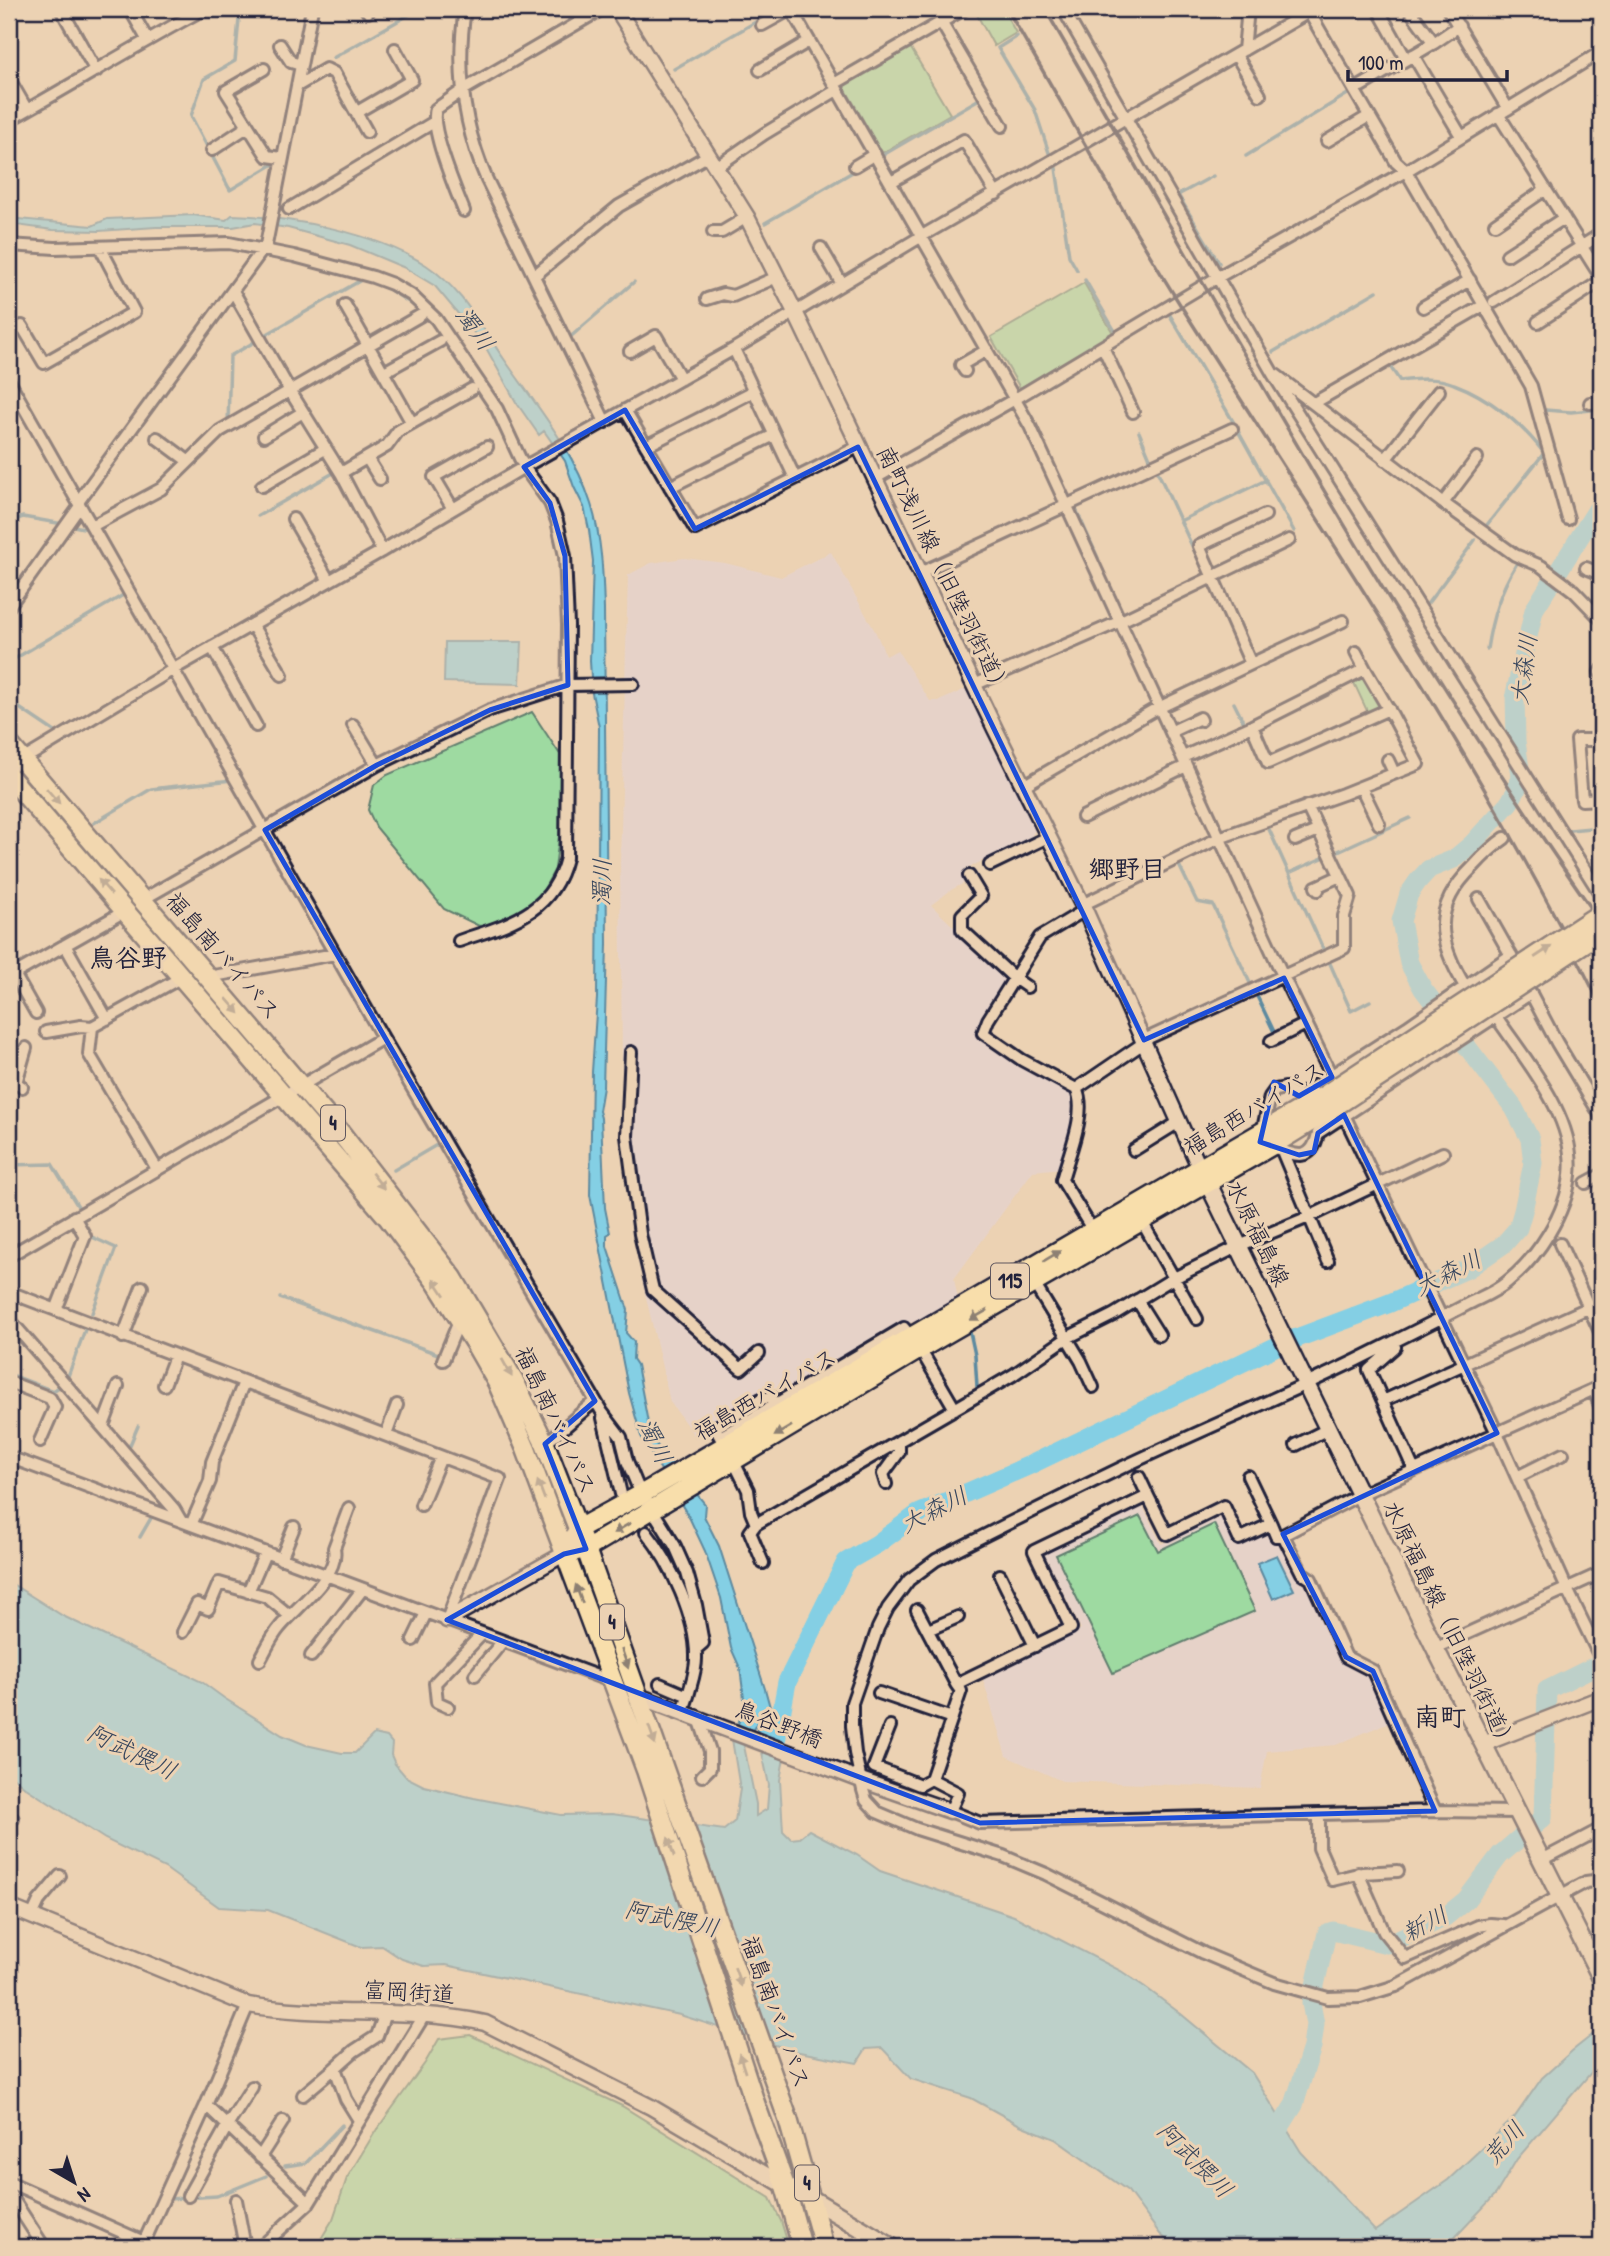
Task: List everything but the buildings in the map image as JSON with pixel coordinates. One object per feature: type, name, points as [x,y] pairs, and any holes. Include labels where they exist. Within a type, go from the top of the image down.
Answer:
[{"type":"highway","name":"福島南バイパス","points":[[9,744],[15,764],[142,900],[340,1132],[453,1278],[500,1356],[545,1444],[586,1549],[788,2119],[824,2247]]},
{"type":"highway","name":"福島南バイパス","points":[[9,776],[388,1219],[460,1318],[506,1402],[646,1770],[785,2186],[802,2247]]},
{"type":"highway","name":"福島西バイパス","points":[[1333,1107],[1601,913]]},
{"type":"highway","name":"福島西バイパス","points":[[564,1554],[586,1549],[650,1500],[700,1469],[1097,1237],[1204,1176],[1271,1144],[1333,1107],[1601,932]]},
{"type":"highway","name":"福島西バイパス","points":[[1097,1237],[1141,1220],[1204,1176]]},
{"type":"highway","name":"福島西バイパス","points":[[578,1529],[650,1500]]},
{"type":"highway","points":[[564,1554],[578,1529]]},
{"type":"main road","name":"水原福島線","points":[[1204,1176],[1305,1380]]},
{"type":"main road","name":"水原福島線（旧陸羽街道）","points":[[1305,1380],[1359,1495],[1601,1978]]},
{"type":"main road","points":[[785,2186],[892,2247]]},
{"type":"street","points":[[61,9],[96,71]]},
{"type":"street","points":[[130,9],[147,39]]},
{"type":"street","points":[[9,120],[147,39],[204,9]]},
{"type":"street","points":[[9,606],[264,247],[312,9]]},
{"type":"street","points":[[465,9],[461,45],[463,90],[468,128],[478,161],[605,422]]},
{"type":"street","points":[[464,211],[446,165],[433,113],[439,105],[463,90],[602,9]]},
{"type":"street","name":"南町浅川線（旧陸羽街道）","points":[[617,9],[747,217],[795,312],[1083,908],[1204,1176]]},
{"type":"street","points":[[762,25],[791,9],[1016,400],[1067,504],[1219,838],[1332,1077]]},
{"type":"street","points":[[534,276],[619,206],[764,134],[835,87],[964,9]]},
{"type":"street","points":[[1378,9],[1461,136]]},
{"type":"street","points":[[1409,9],[1434,43]]},
{"type":"street","points":[[1448,9],[1546,189],[1601,279],[1538,322]]},
{"type":"street","points":[[1068,10],[1127,119],[1273,373],[1601,895]]},
{"type":"street","points":[[15,764],[538,458],[734,349],[922,236],[1312,10],[1396,162],[1406,171],[1470,280],[1489,304],[1531,386],[1568,519]]},
{"type":"street","points":[[1246,12],[1240,53],[1260,95]]},
{"type":"street","points":[[941,22],[1002,126]]},
{"type":"street","points":[[1361,86],[1459,26]]},
{"type":"street","points":[[760,71],[809,41]]},
{"type":"street","points":[[280,45],[291,62],[301,65]]},
{"type":"street","points":[[357,112],[412,80],[395,50]]},
{"type":"street","points":[[874,479],[1016,400],[1218,277],[1406,171],[1601,52]]},
{"type":"street","points":[[264,69],[226,91],[267,156],[282,158]]},
{"type":"street","points":[[297,86],[326,69],[334,73],[368,132]]},
{"type":"street","points":[[9,79],[27,110]]},
{"type":"street","points":[[1327,141],[1369,116]]},
{"type":"street","points":[[289,209],[434,122]]},
{"type":"street","points":[[212,150],[247,127]]},
{"type":"street","points":[[891,183],[964,140],[996,194]]},
{"type":"street","points":[[855,166],[875,154]]},
{"type":"street","points":[[1495,224],[1546,189]]},
{"type":"street","points":[[713,232],[722,232],[747,217]]},
{"type":"street","points":[[1507,255],[1564,218]]},
{"type":"street","points":[[1314,403],[1489,304],[1601,234]]},
{"type":"street","points":[[9,245],[55,248],[229,243],[264,247],[373,277],[411,295],[425,308],[448,335],[497,410],[524,467],[550,503],[565,556],[573,685],[566,858],[563,870],[547,898],[537,908],[505,925],[458,941]]},
{"type":"street","points":[[9,333],[22,326],[44,363],[134,312],[100,247]]},
{"type":"street","points":[[821,248],[842,284]]},
{"type":"street","points":[[707,299],[723,294],[733,296],[777,277]]},
{"type":"street","points":[[1423,307],[1470,280]]},
{"type":"street","points":[[233,291],[341,473],[382,551]]},
{"type":"street","points":[[345,305],[412,423]]},
{"type":"street","points":[[92,526],[161,489],[220,431],[421,315]]},
{"type":"street","points":[[630,351],[656,336],[681,379]]},
{"type":"street","points":[[384,372],[440,341]]},
{"type":"street","points":[[1103,347],[1133,412]]},
{"type":"street","points":[[734,349],[795,478]]},
{"type":"street","points":[[965,372],[961,365],[987,350]]},
{"type":"street","points":[[1273,373],[1385,460],[1515,555],[1541,566],[1574,591],[1601,619]]},
{"type":"street","points":[[10,387],[383,1038],[601,1412],[621,1437],[627,1461],[675,1546],[687,1573],[703,1643],[696,1649]]},
{"type":"street","points":[[341,473],[387,446],[398,432],[412,423],[472,389]]},
{"type":"street","points":[[646,446],[754,391]]},
{"type":"street","points":[[1385,460],[1440,391]]},
{"type":"street","points":[[625,410],[695,529],[858,447]]},
{"type":"street","points":[[264,436],[303,412]]},
{"type":"street","points":[[920,573],[1232,429]]},
{"type":"street","points":[[670,487],[774,435]]},
{"type":"street","points":[[157,438],[188,461]]},
{"type":"street","points":[[453,509],[434,477],[487,447]]},
{"type":"street","points":[[262,486],[325,449]]},
{"type":"street","points":[[367,458],[380,479]]},
{"type":"street","points":[[1443,503],[1477,458]]},
{"type":"street","points":[[1251,664],[1199,546],[1265,516]]},
{"type":"street","points":[[293,519],[329,581]]},
{"type":"street","points":[[974,685],[1121,621],[1290,540]]},
{"type":"street","points":[[1586,568],[1601,573]]},
{"type":"street","points":[[1023,786],[1160,706],[1343,621]]},
{"type":"street","points":[[252,625],[282,676]]},
{"type":"street","points":[[212,648],[256,726]]},
{"type":"street","points":[[1097,1237],[1062,1180],[1079,1120],[1081,1097],[1076,1089],[1022,1060],[983,1033],[988,1020],[1040,937],[1083,908],[1219,838],[1418,764],[1356,652]]},
{"type":"street","points":[[1083,817],[1365,669]]},
{"type":"street","points":[[142,900],[377,765],[490,710],[573,685],[633,684]]},
{"type":"street","points":[[1252,726],[1268,764],[1389,709]]},
{"type":"street","points":[[1172,731],[1201,719]]},
{"type":"street","points":[[353,725],[377,765]]},
{"type":"street","points":[[1601,740],[1577,740],[1582,800],[1601,799]]},
{"type":"street","points":[[1388,760],[1394,773]]},
{"type":"street","points":[[1361,786],[1379,824]]},
{"type":"street","points":[[1076,1089],[1145,1041],[1345,948],[1344,916],[1350,896],[1307,806]]},
{"type":"street","points":[[1295,840],[1319,831]]},
{"type":"street","points":[[990,865],[1048,836]]},
{"type":"street","points":[[1466,988],[1451,964],[1444,942],[1442,922],[1446,902],[1464,875],[1493,846],[1505,838]]},
{"type":"street","points":[[970,876],[981,896],[962,915],[962,930],[1027,987]]},
{"type":"street","points":[[1318,890],[1316,887],[1340,876]]},
{"type":"street","points":[[1328,1261],[1311,1216],[1271,1144],[1270,1097],[1275,1090],[1285,1088],[1299,1096],[1512,959],[1479,899]]},
{"type":"street","points":[[36,1013],[11,975],[125,911]]},
{"type":"street","points":[[65,945],[107,1019]]},
{"type":"street","points":[[208,977],[335,954]]},
{"type":"street","points":[[47,1032],[81,1026],[92,1027],[182,977]]},
{"type":"street","points":[[1271,1144],[1299,1155],[1310,1153],[1333,1107],[1437,1055],[1529,990],[1601,1116]]},
{"type":"street","points":[[1492,1018],[1553,1103],[1570,1150],[1571,1173],[1565,1202],[1546,1236],[1520,1270],[1506,1284],[1441,1315],[1393,1342],[1305,1380],[1122,1467],[936,1560],[909,1580],[888,1608],[878,1628],[852,1703],[852,1726],[866,1800],[877,1812],[917,1829],[1003,1856],[1046,1874],[1203,1953],[1273,1983],[1328,1998],[1360,1997],[1396,1986],[1503,1925],[1586,1882],[1601,1881]]},
{"type":"street","points":[[1271,1041],[1306,1024]]},
{"type":"street","points":[[92,1027],[89,1054],[157,1169]]},
{"type":"street","points":[[9,1255],[383,1038]]},
{"type":"street","points":[[22,1087],[16,1083],[26,1048]]},
{"type":"street","points":[[631,1052],[627,1136],[640,1234],[653,1290],[741,1369],[759,1353]]},
{"type":"street","points":[[1333,1107],[1378,1184],[1497,1433],[1601,1660]]},
{"type":"street","points":[[1134,1150],[1179,1122]]},
{"type":"street","points":[[763,1563],[750,1532],[756,1524],[1013,1376],[1067,1338],[1172,1279],[1443,1153]]},
{"type":"street","points":[[1586,1183],[1601,1175]]},
{"type":"street","points":[[56,1310],[85,1236],[74,1217]]},
{"type":"street","points":[[1141,1220],[1197,1319]]},
{"type":"street","points":[[1560,1244],[1601,1334]]},
{"type":"street","points":[[1030,1278],[1093,1387]]},
{"type":"street","points":[[123,1337],[142,1287]]},
{"type":"street","points":[[9,1292],[500,1479],[447,1620]]},
{"type":"street","points":[[1137,1300],[1159,1335]]},
{"type":"street","points":[[1383,1401],[1601,1301]]},
{"type":"street","points":[[443,1360],[460,1318]]},
{"type":"street","points":[[9,1319],[186,1523]]},
{"type":"street","points":[[721,1439],[904,1328],[916,1343],[955,1409]]},
{"type":"street","points":[[1393,1342],[1395,1347],[1369,1370],[1414,1471]]},
{"type":"street","points":[[164,1385],[175,1356]]},
{"type":"street","points":[[9,1382],[50,1398],[55,1407],[40,1441]]},
{"type":"street","points":[[186,1523],[210,1481],[212,1462],[244,1382]]},
{"type":"street","points":[[103,1426],[118,1386]]},
{"type":"street","points":[[1248,1476],[1276,1535],[1283,1535],[1359,1495],[1597,1388],[1601,1408]]},
{"type":"street","points":[[545,1444],[595,1401]]},
{"type":"street","points":[[386,1435],[397,1405]]},
{"type":"street","points":[[601,1412],[621,1494]]},
{"type":"street","points":[[1296,1444],[1328,1429]]},
{"type":"street","points":[[886,1484],[883,1474],[899,1452],[899,1441]]},
{"type":"street","points":[[1517,1477],[1563,1454]]},
{"type":"street","points":[[9,1457],[611,1681],[638,1696]]},
{"type":"street","points":[[421,1505],[441,1457]]},
{"type":"street","points":[[737,1468],[748,1490],[751,1512],[756,1524]]},
{"type":"street","points":[[1139,1477],[1167,1534],[1224,1506],[1240,1539],[1271,1524]]},
{"type":"street","points":[[956,1684],[1071,1628],[1034,1550],[1148,1496]]},
{"type":"street","points":[[260,1660],[278,1628],[327,1576],[349,1508]]},
{"type":"street","points":[[281,1559],[293,1527]]},
{"type":"street","points":[[646,1532],[670,1567],[691,1624],[696,1662],[683,1711]]},
{"type":"street","points":[[1283,1535],[1302,1573],[1311,1579],[1346,1657],[1373,1671],[1435,1811]]},
{"type":"street","points":[[248,1592],[265,1553]]},
{"type":"street","points":[[447,1620],[564,1554]]},
{"type":"street","points":[[1435,1648],[1601,1573]]},
{"type":"street","points":[[1000,1575],[1035,1646]]},
{"type":"street","points":[[183,1632],[197,1604],[208,1609],[219,1583],[267,1597],[290,1616]]},
{"type":"street","points":[[311,1656],[362,1590]]},
{"type":"street","points":[[890,1726],[874,1767],[920,1785],[931,1779],[961,1691],[917,1610]]},
{"type":"street","points":[[413,1640],[426,1613]]},
{"type":"street","points":[[928,1630],[958,1617]]},
{"type":"street","points":[[448,1707],[437,1702],[435,1684],[482,1634]]},
{"type":"street","points":[[475,1675],[502,1642]]},
{"type":"street","points":[[660,1684],[688,1696]]},
{"type":"street","points":[[879,1693],[952,1717]]},
{"type":"street","name":"鳥谷野橋","points":[[638,1696],[950,1811]]},
{"type":"street","points":[[1483,1744],[1601,1698]]},
{"type":"street","points":[[702,1776],[710,1768],[705,1721]]},
{"type":"street","points":[[931,1779],[958,1793],[950,1811],[980,1823],[1435,1811],[1517,1812]]},
{"type":"street","points":[[1319,1814],[1319,1848],[1333,1880],[1358,1873],[1398,1871]]},
{"type":"street","points":[[1542,1860],[1601,1829]]},
{"type":"street","points":[[1358,1873],[1384,1932],[1405,1958],[1478,1926],[1503,1925]]},
{"type":"street","points":[[32,1916],[39,1901],[60,1876]]},
{"type":"street","name":"富岡街道","points":[[9,1906],[248,2005],[275,2009],[425,2014],[485,2023],[651,2107],[785,2186]]},
{"type":"street","points":[[10,2188],[144,2242],[248,2005]]},
{"type":"street","points":[[303,2095],[354,2051],[377,2036],[385,2013]]},
{"type":"street","points":[[261,2247],[309,2203],[425,2014]]},
{"type":"street","points":[[335,2068],[346,2099],[359,2120]]},
{"type":"street","points":[[188,2196],[226,2126],[252,2087]]},
{"type":"street","points":[[206,2105],[309,2203]]},
{"type":"street","points":[[260,2157],[283,2121]]},
{"type":"street","points":[[10,2188],[44,2247]]},
{"type":"street","points":[[236,2200],[245,2247]]},
{"type":"highlighted area","points":[[625,410],[695,529],[858,447],[1144,1040],[1284,978],[1332,1077],[1299,1096],[1274,1082],[1260,1142],[1299,1155],[1314,1152],[1318,1133],[1344,1115],[1497,1433],[1283,1534],[1346,1657],[1373,1671],[1435,1811],[980,1823],[447,1620],[564,1554],[586,1549],[545,1444],[595,1401],[265,830],[377,765],[490,710],[568,685],[565,556],[550,503],[524,467]]},
{"type":"shaded area","points":[[831,552],[886,656],[897,650],[930,701],[939,701],[968,688],[1037,827],[1029,840],[965,869],[970,880],[931,905],[1007,978],[1005,987],[978,1031],[981,1038],[1075,1093],[1076,1118],[1062,1168],[1033,1171],[954,1279],[958,1299],[919,1321],[897,1325],[790,1389],[773,1387],[696,1438],[670,1402],[643,1284],[623,1155],[620,863],[628,575],[651,563],[684,558],[725,563],[781,577]]},
{"type":"shaded area","points":[[1143,1507],[1161,1544],[1223,1516],[1238,1545],[1267,1532],[1276,1542],[1284,1544],[1300,1578],[1307,1584],[1344,1663],[1368,1672],[1389,1722],[1336,1745],[1267,1751],[1260,1788],[1062,1781],[1006,1756],[982,1676],[1081,1629],[1044,1553]]},
{"type":"green space","points":[[983,9],[1003,9],[1016,33],[994,46],[976,13]]},
{"type":"green space","points":[[909,45],[950,114],[882,153],[842,83]]},
{"type":"green space","points":[[1084,283],[1113,333],[1020,388],[991,337]]},
{"type":"green space","points":[[1362,678],[1368,681],[1380,701],[1378,708],[1368,713],[1354,683]]},
{"type":"green space","points":[[532,712],[563,759],[555,869],[538,900],[525,911],[491,925],[479,926],[444,909],[376,827],[368,810],[374,785],[387,775]]},
{"type":"green space","points":[[1140,1516],[1158,1551],[1214,1524],[1255,1611],[1113,1673],[1056,1555]]},
{"type":"green space","points":[[470,2035],[622,2106],[770,2198],[789,2247],[316,2247],[333,2219],[347,2178],[439,2039]]},
{"type":"water","points":[[193,215],[226,220],[232,215],[255,216],[332,228],[405,253],[438,274],[469,308],[553,428],[584,484],[598,530],[604,597],[607,944],[603,1087],[599,1111],[605,1208],[610,1233],[607,1235],[607,1246],[628,1310],[626,1333],[634,1342],[633,1359],[637,1365],[648,1423],[655,1443],[705,1504],[704,1516],[719,1546],[765,1689],[784,1758],[780,1780],[783,1831],[791,1839],[799,1838],[809,1830],[857,1855],[880,1871],[1014,1916],[1121,1971],[1145,1987],[1252,2073],[1301,2152],[1375,2231],[1448,2180],[1514,2118],[1542,2078],[1601,2028],[1601,2061],[1517,2159],[1496,2194],[1446,2247],[1175,2247],[1160,2234],[1128,2191],[1055,2139],[1020,2125],[971,2098],[911,2079],[882,2048],[866,2049],[857,2063],[794,2051],[680,2015],[446,1965],[424,1966],[402,1959],[382,1946],[361,1947],[268,1910],[219,1907],[165,1868],[105,1839],[9,1774],[9,1582],[63,1616],[202,1682],[282,1735],[306,1745],[355,1753],[374,1734],[387,1737],[392,1743],[391,1755],[395,1764],[406,1777],[424,1786],[561,1815],[612,1814],[724,1830],[735,1821],[740,1789],[732,1739],[745,1706],[740,1668],[731,1648],[721,1598],[705,1551],[690,1519],[641,1436],[629,1393],[590,1195],[592,1072],[597,998],[599,727],[592,693],[590,661],[593,561],[584,507],[565,461],[544,431],[539,435],[516,402],[485,346],[435,286],[405,268],[350,245],[288,228],[255,223],[233,227],[156,227],[99,231],[53,230],[9,224],[9,218],[92,226],[107,219]],"holes":[[[756,1724],[769,1785],[767,1809],[756,1816],[744,1746]]]},
{"type":"water","points":[[445,642],[522,642],[520,684],[444,682]]},
{"type":"water","points":[[1277,1555],[1294,1590],[1273,1599],[1257,1563]]},
{"type":"waterway","points":[[240,9],[235,61],[204,79],[191,116],[230,190],[277,162]]},
{"type":"waterway","points":[[333,58],[419,9]]},
{"type":"waterway","points":[[674,69],[778,9]]},
{"type":"waterway","points":[[1017,36],[998,48],[1035,110],[1050,156]]},
{"type":"waterway","points":[[1246,156],[1351,92]]},
{"type":"waterway","points":[[883,155],[981,98]]},
{"type":"waterway","points":[[1056,168],[1069,256],[1077,270]]},
{"type":"waterway","points":[[765,223],[856,170]]},
{"type":"waterway","points":[[1213,176],[1178,195],[1219,263]]},
{"type":"waterway","points":[[222,248],[237,250]]},
{"type":"waterway","points":[[262,337],[363,279]]},
{"type":"waterway","points":[[1085,280],[1116,333],[1113,335]]},
{"type":"waterway","points":[[370,281],[418,308]]},
{"type":"waterway","points":[[568,339],[634,282]]},
{"type":"waterway","points":[[1273,352],[1377,291]]},
{"type":"waterway","points":[[1168,312],[1234,423]]},
{"type":"waterway","points":[[228,424],[230,356],[258,340]]},
{"type":"waterway","points":[[1389,365],[1400,381],[1441,380],[1480,396],[1515,422],[1544,453]]},
{"type":"waterway","points":[[1545,410],[1571,412],[1601,409]]},
{"type":"waterway","points":[[1486,526],[1544,453],[1535,420]]},
{"type":"waterway","points":[[1022,422],[1059,502]]},
{"type":"waterway","points":[[1238,431],[1294,531]]},
{"type":"waterway","points":[[1139,432],[1151,461]]},
{"type":"waterway","points":[[214,444],[226,433]]},
{"type":"waterway","points":[[1156,468],[1205,574]]},
{"type":"waterway","points":[[258,516],[335,472]]},
{"type":"waterway","points":[[109,523],[160,496],[181,476]]},
{"type":"waterway","points":[[1180,521],[1266,480]]},
{"type":"waterway","name":"大森川","points":[[773,1758],[787,1682],[846,1562],[877,1544],[918,1514],[1030,1465],[1281,1344],[1390,1303],[1469,1268],[1504,1244],[1518,1228],[1533,1163],[1530,1139],[1514,1108],[1423,989],[1409,963],[1401,921],[1409,894],[1418,881],[1429,869],[1454,859],[1472,844],[1509,803],[1516,791],[1521,776],[1516,741],[1515,694],[1534,610],[1601,503]]},
{"type":"waterway","points":[[1074,505],[1098,558]]},
{"type":"waterway","points":[[9,522],[23,517],[63,524]]},
{"type":"waterway","points":[[69,525],[88,529]]},
{"type":"waterway","points":[[1428,603],[1475,540]]},
{"type":"waterway","points":[[1487,649],[1498,604],[1517,563]]},
{"type":"waterway","points":[[9,662],[125,594]]},
{"type":"waterway","points":[[9,701],[55,732]]},
{"type":"waterway","points":[[1234,703],[1243,721]]},
{"type":"waterway","points":[[94,823],[151,789],[232,780]]},
{"type":"waterway","points":[[1336,852],[1410,818]]},
{"type":"waterway","points":[[1268,827],[1325,953]]},
{"type":"waterway","points":[[1570,830],[1601,827]]},
{"type":"waterway","points":[[1289,873],[1327,856]]},
{"type":"waterway","points":[[1178,863],[1197,902],[1213,905],[1250,983]]},
{"type":"waterway","points":[[1328,959],[1351,1011],[1370,1001]]},
{"type":"waterway","points":[[1256,994],[1276,1036]]},
{"type":"waterway","points":[[394,1170],[440,1143]]},
{"type":"waterway","points":[[9,1165],[52,1164],[79,1208]]},
{"type":"waterway","points":[[92,1237],[116,1248],[92,1313]]},
{"type":"waterway","points":[[280,1298],[441,1355]]},
{"type":"waterway","points":[[67,1379],[86,1327]]},
{"type":"waterway","points":[[970,1332],[977,1387]]},
{"type":"waterway","points":[[9,1374],[53,1391],[62,1385]]},
{"type":"waterway","points":[[127,1452],[138,1426]]},
{"type":"waterway","points":[[140,1537],[154,1513]]},
{"type":"waterway","name":"新川","points":[[1269,2145],[1294,2105],[1312,2047],[1315,2024],[1311,2003],[1327,1933],[1333,1931],[1387,1944],[1445,1917],[1466,1900],[1500,1855],[1543,1818],[1547,1690],[1601,1663]]},
{"type":"waterway","points":[[383,2033],[389,2019]]},
{"type":"waterway","points":[[360,2053],[379,2040]]},
{"type":"waterway","points":[[346,2083],[354,2101]]},
{"type":"waterway","points":[[285,2166],[306,2163],[342,2125]]},
{"type":"waterway","points":[[168,2199],[217,2196],[266,2176]]},
{"type":"railway","points":[[1007,9],[1158,269],[1454,737],[1554,915],[1601,1006]]},
{"type":"railway","points":[[1045,9],[1245,357],[1382,586],[1452,700],[1601,922]]},
{"type":"district","name":"郷野目","points":[[1127,869]]},
{"type":"district","name":"鳥谷野","points":[[128,958]]},
{"type":"district","name":"南町","points":[[1440,1717]]},
{"type":"water label","name":"濁川","points":[[475,329]]},
{"type":"water label","name":"濁川","points":[[602,882]]},
{"type":"water label","name":"濁川","points":[[655,1441]]},
{"type":"water label","name":"阿武隈川","points":[[132,1752]]},
{"type":"water label","name":"阿武隈川","points":[[672,1919]]},
{"type":"water label","name":"荒川","points":[[1504,2143]]},
{"type":"water label","name":"阿武隈川","points":[[1195,2160]]}]
